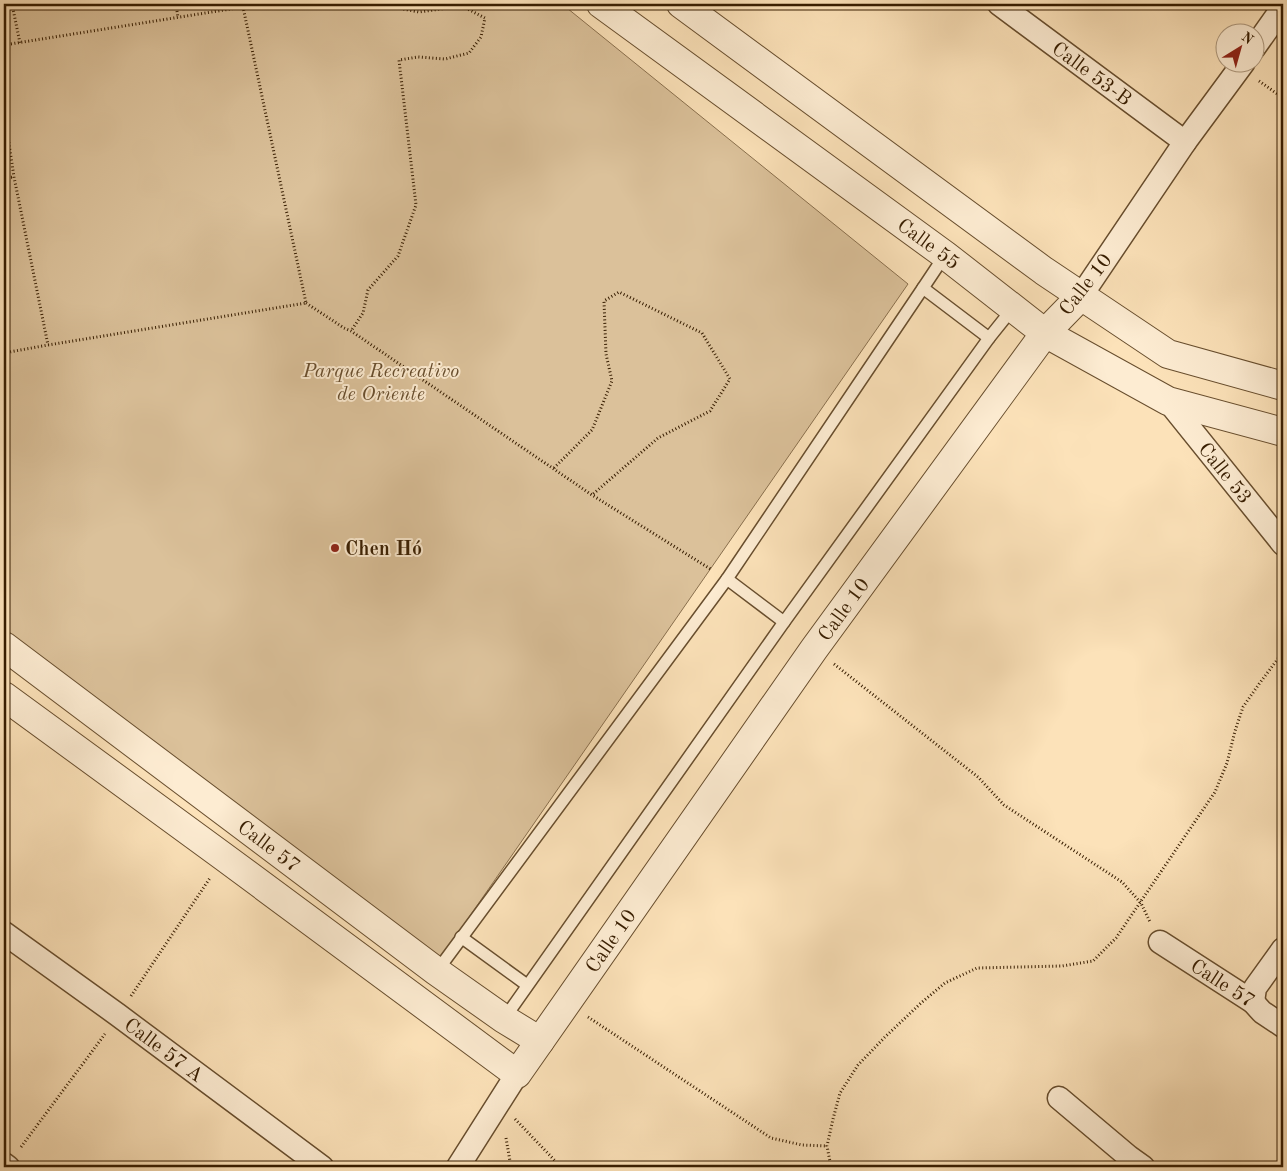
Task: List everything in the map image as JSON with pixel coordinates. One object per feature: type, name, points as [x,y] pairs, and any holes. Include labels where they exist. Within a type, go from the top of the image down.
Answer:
[{"type":"street","name":"Calle 55","points":[[601,4],[945,255],[1045,333],[1168,401],[1283,432]]},
{"type":"street","points":[[681,4],[1044,271],[1168,354],[1283,386]]},
{"type":"street","name":"Calle 53-B","points":[[999,4],[1186,142]]},
{"type":"street","points":[[1264,34],[1283,7]]},
{"type":"street","name":"Calle 10","points":[[458,1167],[517,1074],[814,649],[1045,333],[1080,296],[1186,142],[1237,72]]},
{"type":"street","name":"Calle 53","points":[[1168,401],[1283,544]]},
{"type":"street","name":"Calle 57","points":[[4,646],[436,971],[504,1019],[540,1041]]},
{"type":"street","name":"Calle 57","points":[[4,696],[517,1074]]},
{"type":"street","name":"Calle 57 A","points":[[4,932],[322,1167]]},
{"type":"street","name":"Calle 57","points":[[1160,942],[1253,1002],[1262,1012],[1283,1026]]},
{"type":"street","points":[[1253,1002],[1255,988],[1283,948]]},
{"type":"street","points":[[1059,1098],[1131,1164]]},
{"type":"street","points":[[4,1164],[8,1167]]},
{"type":"lane","points":[[436,971],[727,579],[945,255]]},
{"type":"lane","points":[[923,288],[989,338]]},
{"type":"lane","points":[[504,1019],[784,622],[989,338],[1013,308]]},
{"type":"lane","points":[[727,579],[784,622]]},
{"type":"lane","points":[[461,937],[527,986]]},
{"type":"path","points":[[12,4],[20,43]]},
{"type":"path","points":[[176,4],[178,18]]},
{"type":"path","points":[[4,45],[243,7],[382,5],[419,12],[462,6],[485,18],[481,37],[469,53],[445,59],[418,57],[399,60],[416,205],[398,256],[368,290],[363,313],[351,331]]},
{"type":"path","points":[[243,7],[306,303]]},
{"type":"path","points":[[1251,72],[1283,98]]},
{"type":"path","points":[[4,111],[14,177],[48,344]]},
{"type":"path","points":[[4,178],[14,177]]},
{"type":"path","points":[[554,468],[592,430],[612,381],[606,354],[604,301],[619,292],[702,333],[730,379],[710,411],[658,438],[592,495]]},
{"type":"path","points":[[4,353],[48,344],[306,303],[351,331],[592,495],[727,579]]},
{"type":"path","points":[[814,649],[978,777],[1004,805],[1122,882],[1141,903],[1160,942]]},
{"type":"path","points":[[831,1167],[827,1146],[840,1093],[858,1065],[945,982],[977,968],[1062,966],[1093,961],[1116,938],[1215,792],[1227,763],[1243,708],[1283,652]]},
{"type":"path","points":[[566,1003],[771,1138],[802,1145],[827,1146]]},
{"type":"path","points":[[499,1102],[511,1167]]},
{"type":"path","points":[[499,1102],[562,1167]]},
{"type":"green space","name":"Parque Recreativo de Oriente","points":[[4,4],[562,4],[908,284],[440,959],[4,638]]},
{"type":"place","name":"Chen Hó","points":[[335,548]]}]
